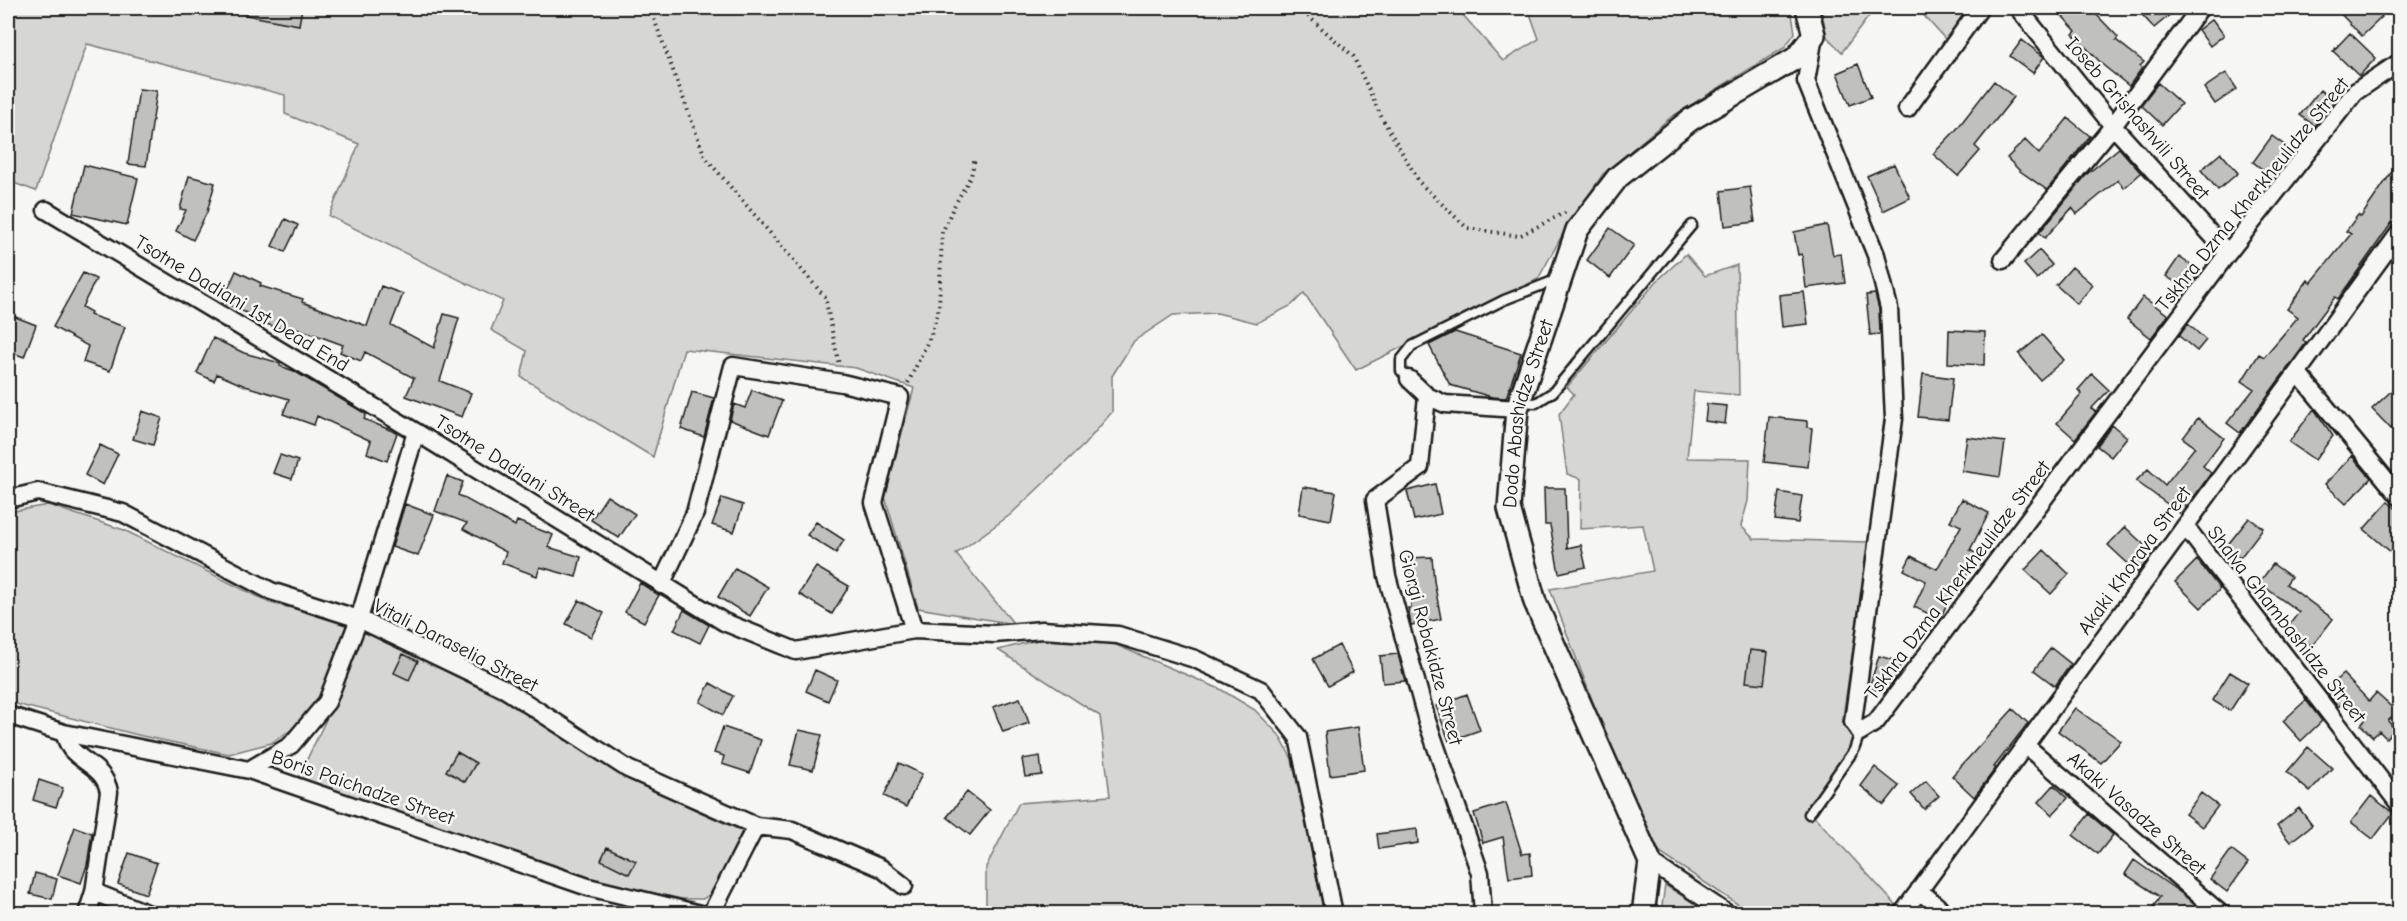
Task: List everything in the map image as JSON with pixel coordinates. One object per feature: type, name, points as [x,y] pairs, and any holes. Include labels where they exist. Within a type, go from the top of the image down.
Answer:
[{"type":"street","points":[[1807,8],[1814,35]]},
{"type":"street","points":[[1907,109],[1980,8]]},
{"type":"street","name":"Ioseb Grishashvili Street","points":[[2018,8],[2113,126],[2229,253]]},
{"type":"street","points":[[2003,260],[2113,126],[2200,8]]},
{"type":"street","name":"Dodo Abashidze Street","points":[[1650,862],[1536,602],[1509,508],[1518,406],[1577,230],[1618,177],[1690,120],[1796,58],[1814,35]]},
{"type":"street","name":"Tskhra Dzma Kherkheulidze Street","points":[[1814,35],[1806,81],[1876,255],[1889,308],[1894,418],[1853,722],[1860,732],[1876,722],[2229,253],[2355,92],[2400,62]]},
{"type":"street","name":"Tsotne Dadiani 1st Dead End","points":[[46,210],[416,432]]},
{"type":"street","name":"Akaki Khorava Street","points":[[1902,914],[2400,232]]},
{"type":"street","points":[[661,585],[695,513],[733,366],[842,383],[900,397],[874,503],[914,630]]},
{"type":"street","points":[[2298,373],[2400,497]]},
{"type":"street","points":[[1409,379],[1427,396],[1444,404],[1518,406]]},
{"type":"street","name":"Giorgi Robakidze Street","points":[[1427,396],[1420,467],[1376,500],[1387,576],[1427,721],[1480,873],[1484,914]]},
{"type":"street","name":"Tsotne Dadiani Street","points":[[249,770],[291,745],[327,702],[359,619],[416,432],[724,622],[796,651],[914,630],[994,634],[1042,630],[1118,635],[1195,659],[1262,690],[1298,737],[1334,914]]},
{"type":"street","name":"Vitali Daraselia Street","points":[[8,499],[38,492],[123,513],[271,591],[359,619],[503,688],[628,769],[756,826],[792,830],[881,868],[904,886]]},
{"type":"street","name":"Shalva Ghambashidze Street","points":[[2185,526],[2400,805]]},
{"type":"street","name":"Boris Paichadze Street","points":[[8,715],[64,733],[249,770],[588,887],[700,914]]},
{"type":"street","points":[[64,733],[71,749],[101,772],[107,781],[109,792],[94,892],[87,914]]},
{"type":"street","name":"Akaki Vasadze Street","points":[[2025,745],[2222,914]]},
{"type":"street","points":[[711,914],[756,826]]},
{"type":"street","points":[[1644,914],[1650,862],[1728,914]]},
{"type":"street","points":[[1919,890],[1946,914]]},
{"type":"street","points":[[94,892],[148,914]]},
{"type":"lane","points":[[1518,406],[1536,403],[1553,392],[1692,225]]},
{"type":"lane","points":[[1409,379],[1401,371],[1401,360],[1412,346],[1504,300],[1561,278]]},
{"type":"lane","points":[[1809,814],[1854,750],[1860,732]]},
{"type":"path","points":[[650,8],[705,157],[825,297],[842,383]]},
{"type":"path","points":[[1299,8],[1353,57],[1382,118],[1420,183],[1467,228],[1519,236],[1568,211]]},
{"type":"path","points":[[900,397],[931,335],[939,308],[942,233],[971,176],[975,158]]},
{"type":"shaded area","points":[[8,8],[1457,8],[1503,61],[1539,39],[1528,8],[1791,8],[1795,33],[1784,48],[1671,117],[1603,174],[1564,232],[1538,279],[1356,370],[1304,293],[1292,305],[1257,323],[1217,313],[1173,315],[1134,341],[1112,376],[1112,412],[1084,445],[1010,515],[956,554],[1014,624],[918,608],[885,497],[914,388],[856,368],[684,349],[653,457],[521,377],[527,351],[491,330],[503,301],[329,216],[359,144],[285,114],[285,95],[87,44],[36,191],[8,181]]},
{"type":"shaded area","points":[[1821,8],[1875,8],[1842,52],[1827,37]]},
{"type":"shaded area","points":[[1917,8],[1970,8],[1946,40]]},
{"type":"shaded area","points":[[1686,254],[1705,276],[1737,265],[1739,395],[1694,391],[1687,458],[1750,459],[1748,501],[1741,526],[1754,539],[1869,542],[1842,723],[1861,750],[1814,816],[1897,906],[1891,913],[1817,913],[1810,906],[1814,913],[1751,913],[1660,853],[1618,768],[1550,589],[1653,571],[1643,525],[1580,529],[1581,479],[1567,474],[1559,414],[1574,394],[1567,387],[1656,282]]},
{"type":"shaded area","points":[[48,505],[124,530],[270,603],[317,614],[347,625],[320,697],[299,725],[271,743],[229,754],[142,736],[8,702],[8,512]]},
{"type":"shaded area","points":[[363,633],[369,633],[512,704],[623,777],[742,831],[714,891],[703,899],[682,899],[585,878],[298,778],[334,703]]},
{"type":"shaded area","points":[[1045,638],[1109,642],[1220,689],[1255,710],[1279,735],[1292,759],[1324,913],[986,914],[986,867],[1019,803],[1110,796],[1100,716],[998,650]]},
{"type":"shaded area","points":[[1665,885],[1710,913],[1661,913]]},
{"type":"building","points":[[247,8],[302,8],[299,25],[246,15]]},
{"type":"building","points":[[2055,8],[2090,8],[2118,37],[2116,40],[2144,62],[2129,86],[2104,66],[2073,34],[2076,31]]},
{"type":"building","points":[[2136,8],[2178,8],[2154,28]]},
{"type":"building","points":[[2335,8],[2374,8],[2382,17],[2362,36]]},
{"type":"building","points":[[2212,19],[2224,35],[2210,46],[2198,30]]},
{"type":"building","points":[[2350,33],[2376,58],[2359,76],[2333,51]]},
{"type":"building","points":[[2022,40],[2044,57],[2033,73],[2010,56]]},
{"type":"building","points":[[1858,64],[1871,97],[1850,105],[1837,73]]},
{"type":"building","points":[[2226,73],[2237,89],[2215,104],[2204,88]]},
{"type":"building","points":[[1994,81],[2014,97],[1975,146],[1980,151],[1958,176],[1933,154],[1956,130]]},
{"type":"building","points":[[2158,83],[2181,104],[2162,125],[2141,105]]},
{"type":"building","points":[[139,89],[157,91],[146,166],[128,164]]},
{"type":"building","points":[[2320,90],[2334,101],[2315,126],[2300,115]]},
{"type":"building","points":[[2068,118],[2090,136],[2047,190],[2020,171],[2007,158],[2025,140],[2039,154]]},
{"type":"building","points":[[2272,136],[2294,152],[2274,178],[2253,162]]},
{"type":"building","points":[[2119,148],[2141,173],[2124,188],[2118,180],[2077,214],[2072,208],[2045,238],[2039,233],[2087,174]]},
{"type":"building","points":[[2221,153],[2238,173],[2218,190],[2201,170]]},
{"type":"building","points":[[2400,160],[2400,222],[2391,224],[2338,299],[2335,297],[2303,340],[2306,343],[2240,433],[2227,423],[2254,389],[2242,381],[2259,354],[2264,357],[2298,317],[2287,309],[2308,280],[2311,283],[2351,234],[2346,231],[2358,215],[2361,217]]},
{"type":"building","points":[[1894,164],[1910,198],[1883,211],[1867,176]]},
{"type":"building","points":[[84,165],[138,178],[127,225],[73,213]]},
{"type":"building","points":[[189,176],[215,183],[207,212],[193,240],[176,231],[186,210],[180,209]]},
{"type":"building","points":[[1750,187],[1755,222],[1725,226],[1721,191]]},
{"type":"building","points":[[285,219],[298,225],[285,252],[272,246]]},
{"type":"building","points":[[1827,225],[1833,255],[1841,254],[1845,283],[1806,288],[1802,254],[1798,255],[1794,232]]},
{"type":"building","points":[[1610,228],[1634,245],[1610,278],[1587,260]]},
{"type":"building","points":[[2039,250],[2052,265],[2037,279],[2024,264]]},
{"type":"building","points":[[2179,257],[2201,272],[2187,290],[2166,276]]},
{"type":"building","points":[[2072,267],[2093,285],[2077,304],[2056,285]]},
{"type":"building","points":[[236,271],[261,283],[260,286],[303,299],[302,302],[367,326],[381,286],[403,294],[391,325],[434,348],[444,314],[459,318],[440,381],[471,393],[462,417],[406,396],[414,378],[365,352],[361,361],[340,352],[343,345],[294,327],[292,332],[263,323],[264,321],[222,302]]},
{"type":"building","points":[[83,273],[96,279],[82,307],[91,312],[90,315],[125,327],[110,371],[83,362],[88,346],[53,327]]},
{"type":"building","points":[[1804,292],[1808,324],[1782,327],[1779,295]]},
{"type":"building","points":[[1875,294],[1879,309],[1880,334],[1870,335],[1866,295]]},
{"type":"building","points":[[2143,297],[2168,315],[2151,338],[2127,319]]},
{"type":"building","points":[[8,314],[36,325],[24,357],[8,351]]},
{"type":"building","points":[[2188,324],[2206,340],[2197,351],[2179,336]]},
{"type":"building","points":[[1949,330],[1985,332],[1984,365],[1948,363]]},
{"type":"building","points":[[1455,332],[1521,353],[1506,398],[1492,397],[1450,385],[1429,345]]},
{"type":"building","points":[[2042,335],[2064,360],[2040,380],[2019,354]]},
{"type":"building","points":[[213,338],[244,353],[280,363],[280,366],[294,371],[366,414],[364,419],[397,433],[387,461],[367,453],[371,441],[317,416],[314,425],[283,414],[289,399],[245,386],[217,374],[214,381],[197,373]]},
{"type":"building","points":[[1923,374],[1953,378],[1948,420],[1918,417]]},
{"type":"building","points":[[2092,374],[2109,390],[2091,409],[2096,412],[2075,439],[2057,423],[2082,394],[2078,390]]},
{"type":"building","points":[[2400,383],[2400,420],[2391,429],[2372,409]]},
{"type":"building","points":[[752,390],[782,401],[769,435],[730,420],[734,404],[745,408]]},
{"type":"building","points":[[692,392],[714,398],[704,437],[681,429]]},
{"type":"building","points":[[1707,404],[1727,406],[1725,424],[1705,421]]},
{"type":"building","points":[[2314,409],[2333,436],[2315,460],[2289,442]]},
{"type":"building","points":[[142,411],[162,418],[153,445],[133,439]]},
{"type":"building","points":[[1769,417],[1807,421],[1807,427],[1812,428],[1808,467],[1764,462]]},
{"type":"building","points":[[2198,418],[2224,438],[2203,466],[2211,473],[2194,497],[2187,492],[2181,500],[2187,506],[2181,514],[2136,481],[2148,469],[2165,485],[2195,447],[2183,438]]},
{"type":"building","points":[[2112,425],[2127,437],[2111,457],[2097,446]]},
{"type":"building","points":[[1967,437],[2005,442],[2000,477],[1962,471]]},
{"type":"building","points":[[100,445],[118,454],[103,485],[85,475]]},
{"type":"building","points":[[280,455],[298,461],[292,479],[273,473]]},
{"type":"building","points":[[2352,456],[2371,478],[2346,504],[2325,484]]},
{"type":"building","points":[[447,476],[463,482],[458,495],[515,526],[517,521],[553,535],[548,547],[581,557],[576,577],[540,567],[537,576],[502,563],[506,552],[463,529],[467,523],[435,511]]},
{"type":"building","points":[[1435,484],[1441,514],[1414,520],[1407,491]]},
{"type":"building","points":[[1303,487],[1336,492],[1331,520],[1299,514]]},
{"type":"building","points":[[1544,488],[1565,488],[1567,548],[1581,545],[1586,567],[1559,573],[1550,525],[1545,525]]},
{"type":"building","points":[[1779,492],[1802,496],[1798,523],[1775,520]]},
{"type":"building","points":[[607,496],[635,514],[619,538],[591,520]]},
{"type":"building","points":[[722,498],[743,505],[734,532],[712,525]]},
{"type":"building","points":[[1962,499],[1989,513],[1970,550],[1978,555],[1965,578],[1960,575],[1940,619],[1914,607],[1926,581],[1904,570],[1911,556],[1937,569],[1961,526],[1950,521]]},
{"type":"building","points":[[2388,502],[2400,512],[2400,560],[2364,529]]},
{"type":"building","points":[[405,504],[434,515],[418,556],[392,547]]},
{"type":"building","points":[[2249,518],[2263,528],[2240,558],[2226,547]]},
{"type":"building","points":[[816,522],[844,540],[836,553],[807,535]]},
{"type":"building","points":[[2125,527],[2153,553],[2138,573],[2108,545]]},
{"type":"building","points":[[2044,550],[2069,574],[2051,594],[2025,570]]},
{"type":"building","points":[[1432,557],[1441,619],[1411,625],[1408,608],[1411,608],[1408,558]]},
{"type":"building","points":[[2197,560],[2220,589],[2201,608],[2175,582]]},
{"type":"building","points":[[2273,564],[2291,577],[2286,584],[2333,619],[2312,646],[2287,628],[2299,612],[2259,583]]},
{"type":"building","points":[[816,567],[849,586],[832,614],[799,594]]},
{"type":"building","points":[[735,568],[768,587],[750,616],[718,597]]},
{"type":"building","points":[[640,583],[659,595],[644,622],[625,612]]},
{"type":"building","points":[[579,600],[604,613],[591,637],[566,624]]},
{"type":"building","points":[[684,610],[709,625],[700,643],[674,630]]},
{"type":"building","points":[[1339,645],[1353,672],[1328,686],[1313,659]]},
{"type":"building","points":[[2051,648],[2071,664],[2055,686],[2034,670]]},
{"type":"building","points":[[1750,650],[1768,652],[1764,684],[1746,682]]},
{"type":"building","points":[[403,654],[418,661],[409,680],[394,673]]},
{"type":"building","points":[[1398,654],[1405,681],[1383,683],[1380,656]]},
{"type":"building","points":[[1879,656],[1901,662],[1896,678],[1885,693],[1869,688]]},
{"type":"building","points":[[815,670],[837,680],[828,701],[806,691]]},
{"type":"building","points":[[2230,672],[2248,683],[2230,711],[2212,700]]},
{"type":"building","points":[[2343,674],[2369,701],[2376,693],[2397,712],[2388,721],[2395,729],[2386,738],[2379,731],[2373,737],[2361,725],[2366,719],[2346,700],[2338,707],[2325,690]]},
{"type":"building","points":[[710,683],[733,696],[723,715],[700,702]]},
{"type":"building","points":[[1467,694],[1480,730],[1449,741],[1436,706]]},
{"type":"building","points":[[1020,698],[1029,723],[1003,732],[993,707]]},
{"type":"building","points":[[2306,700],[2322,721],[2301,741],[2283,721]]},
{"type":"building","points":[[2075,708],[2121,741],[2101,763],[2058,731]]},
{"type":"building","points":[[2013,709],[2028,723],[1974,797],[1952,776]]},
{"type":"building","points":[[723,727],[761,740],[750,773],[722,764],[724,756],[714,753]]},
{"type":"building","points":[[1358,727],[1364,770],[1330,775],[1325,732]]},
{"type":"building","points":[[799,730],[822,735],[813,770],[790,765]]},
{"type":"building","points":[[2308,747],[2332,768],[2310,792],[2287,772]]},
{"type":"building","points":[[457,752],[476,763],[465,782],[446,771]]},
{"type":"building","points":[[1040,756],[1042,775],[1025,777],[1022,759]]},
{"type":"building","points":[[899,763],[922,774],[906,807],[884,796]]},
{"type":"building","points":[[1875,767],[1899,786],[1884,805],[1861,786]]},
{"type":"building","points":[[39,780],[63,788],[56,807],[33,800]]},
{"type":"building","points":[[1926,781],[1939,796],[1924,809],[1911,794]]},
{"type":"building","points":[[2054,785],[2068,798],[2052,815],[2039,802]]},
{"type":"building","points":[[967,792],[990,810],[970,835],[947,817]]},
{"type":"building","points":[[2201,793],[2218,806],[2202,827],[2185,814]]},
{"type":"building","points":[[2371,796],[2393,813],[2373,839],[2351,822]]},
{"type":"building","points":[[1506,803],[1522,854],[1530,853],[1532,875],[1509,878],[1503,837],[1483,843],[1474,813]]},
{"type":"building","points":[[2299,808],[2312,825],[2290,842],[2277,826]]},
{"type":"building","points":[[2089,814],[2113,835],[2098,854],[2073,835]]},
{"type":"building","points":[[75,827],[92,833],[87,865],[81,883],[58,875]]},
{"type":"building","points":[[1417,829],[1418,843],[1379,849],[1377,834]]},
{"type":"building","points":[[607,847],[636,861],[629,874],[601,860]]},
{"type":"building","points":[[2231,850],[2248,863],[2227,892],[2210,879]]},
{"type":"building","points":[[129,853],[157,863],[146,894],[118,884]]},
{"type":"building","points":[[2134,860],[2185,896],[2204,914],[2148,914],[2160,897],[2125,874]]},
{"type":"building","points":[[35,873],[57,879],[52,899],[30,894]]}]
